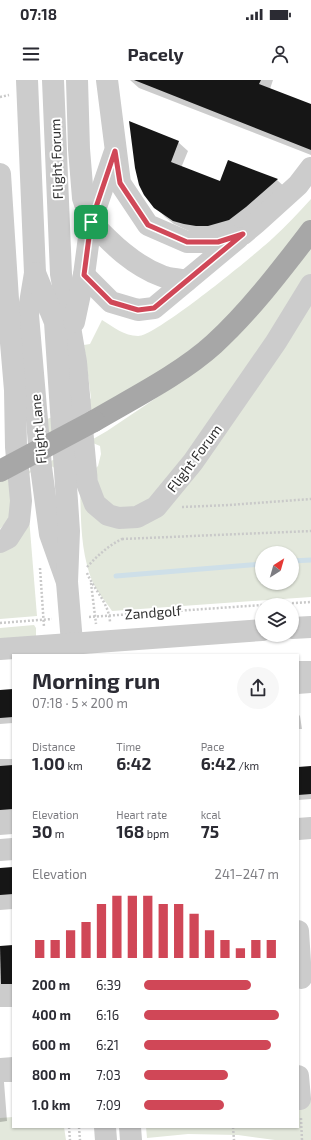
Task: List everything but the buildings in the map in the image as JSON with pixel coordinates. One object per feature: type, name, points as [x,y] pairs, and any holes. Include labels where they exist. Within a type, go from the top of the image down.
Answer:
[{"type":"main road","points":[[0,471],[94,421],[188,365],[214,344],[238,321],[311,231]]},
{"type":"street","name":"Flight Lane","points":[[26,80],[35,273],[55,322],[69,531],[67,582],[72,650]]},
{"type":"street","name":"Flight Forum","points":[[53,80],[61,274],[76,362],[87,483],[95,504],[108,515],[119,518],[137,517],[156,507],[193,462],[276,342],[311,285]]},
{"type":"street","points":[[77,80],[79,149],[83,198],[91,222],[111,243],[136,264],[163,277],[186,281]]},
{"type":"street","points":[[107,80],[120,183],[148,225],[187,242],[218,242],[243,234]]},
{"type":"street","points":[[72,336],[84,275],[91,222],[115,151]]},
{"type":"street","points":[[84,275],[111,302],[138,310],[154,308],[256,223],[298,185],[311,168]]},
{"type":"street","points":[[0,174],[15,390],[16,447],[20,501],[19,521],[8,538],[0,542]]},
{"type":"street","points":[[0,346],[15,390]]},
{"type":"street","points":[[299,628],[311,627]]},
{"type":"street","name":"Zandgolf","points":[[0,649],[72,650],[105,645],[255,631]]},
{"type":"street","points":[[299,829],[311,828]]},
{"type":"street","points":[[0,850],[12,849]]},
{"type":"street","points":[[299,941],[303,978]]},
{"type":"street","points":[[0,996],[12,996]]},
{"type":"street","points":[[299,1088],[300,1099]]},
{"type":"street","points":[[106,1128],[106,1140]]},
{"type":"street","points":[[130,1128],[131,1140]]},
{"type":"path","points":[[0,97],[9,95]]},
{"type":"path","points":[[176,507],[311,499]]},
{"type":"path","points":[[122,539],[311,531]]},
{"type":"path","points":[[85,569],[97,556],[113,543],[128,536]]},
{"type":"path","points":[[91,582],[106,604],[110,615],[105,645],[95,616],[91,582]]},
{"type":"path","name":"Zandgolf","points":[[299,603],[311,602]]},
{"type":"path","name":"Zandgolf","points":[[0,623],[255,606]]},
{"type":"path","points":[[69,1128],[70,1140]]},
{"type":"path","points":[[79,1128],[80,1140]]},
{"type":"path","points":[[233,1128],[234,1140]]},
{"type":"shaded area","points":[[311,199],[311,223],[216,329],[158,375],[44,437],[47,419],[85,406],[91,398],[84,345],[90,344],[102,320],[119,331],[133,336],[148,333],[184,310],[263,247]]},
{"type":"shaded area","points":[[311,244],[311,275],[155,500],[139,508],[113,508],[100,498],[96,468],[98,466],[101,454],[100,446],[93,443],[55,468],[51,466],[31,472],[22,483],[10,515],[6,523],[0,529],[0,482],[39,467],[81,446],[107,431],[174,386]]},
{"type":"shaded area","points":[[311,297],[311,597],[255,598],[255,601],[112,611],[93,583],[89,571],[83,547],[80,485],[143,525]]},
{"type":"shaded area","points":[[28,505],[37,616],[0,619],[0,550]]},
{"type":"shaded area","points":[[34,625],[36,628],[36,637],[0,640],[0,628]]},
{"type":"shaded area","points":[[311,1099],[311,1140],[275,1140],[238,1135],[188,1134],[147,1138],[146,1128],[299,1128],[299,1100]]},
{"type":"shaded area","points":[[12,1117],[12,1128],[64,1128],[66,1140],[0,1140],[0,1118]]},
{"type":"waterway","points":[[299,561],[311,560]]},
{"type":"waterway","points":[[116,576],[255,565]]},
{"type":"route","points":[[115,151],[120,183],[148,225],[187,242],[218,242],[243,234],[154,308],[138,310],[111,302],[84,275],[91,222],[115,151]]}]
